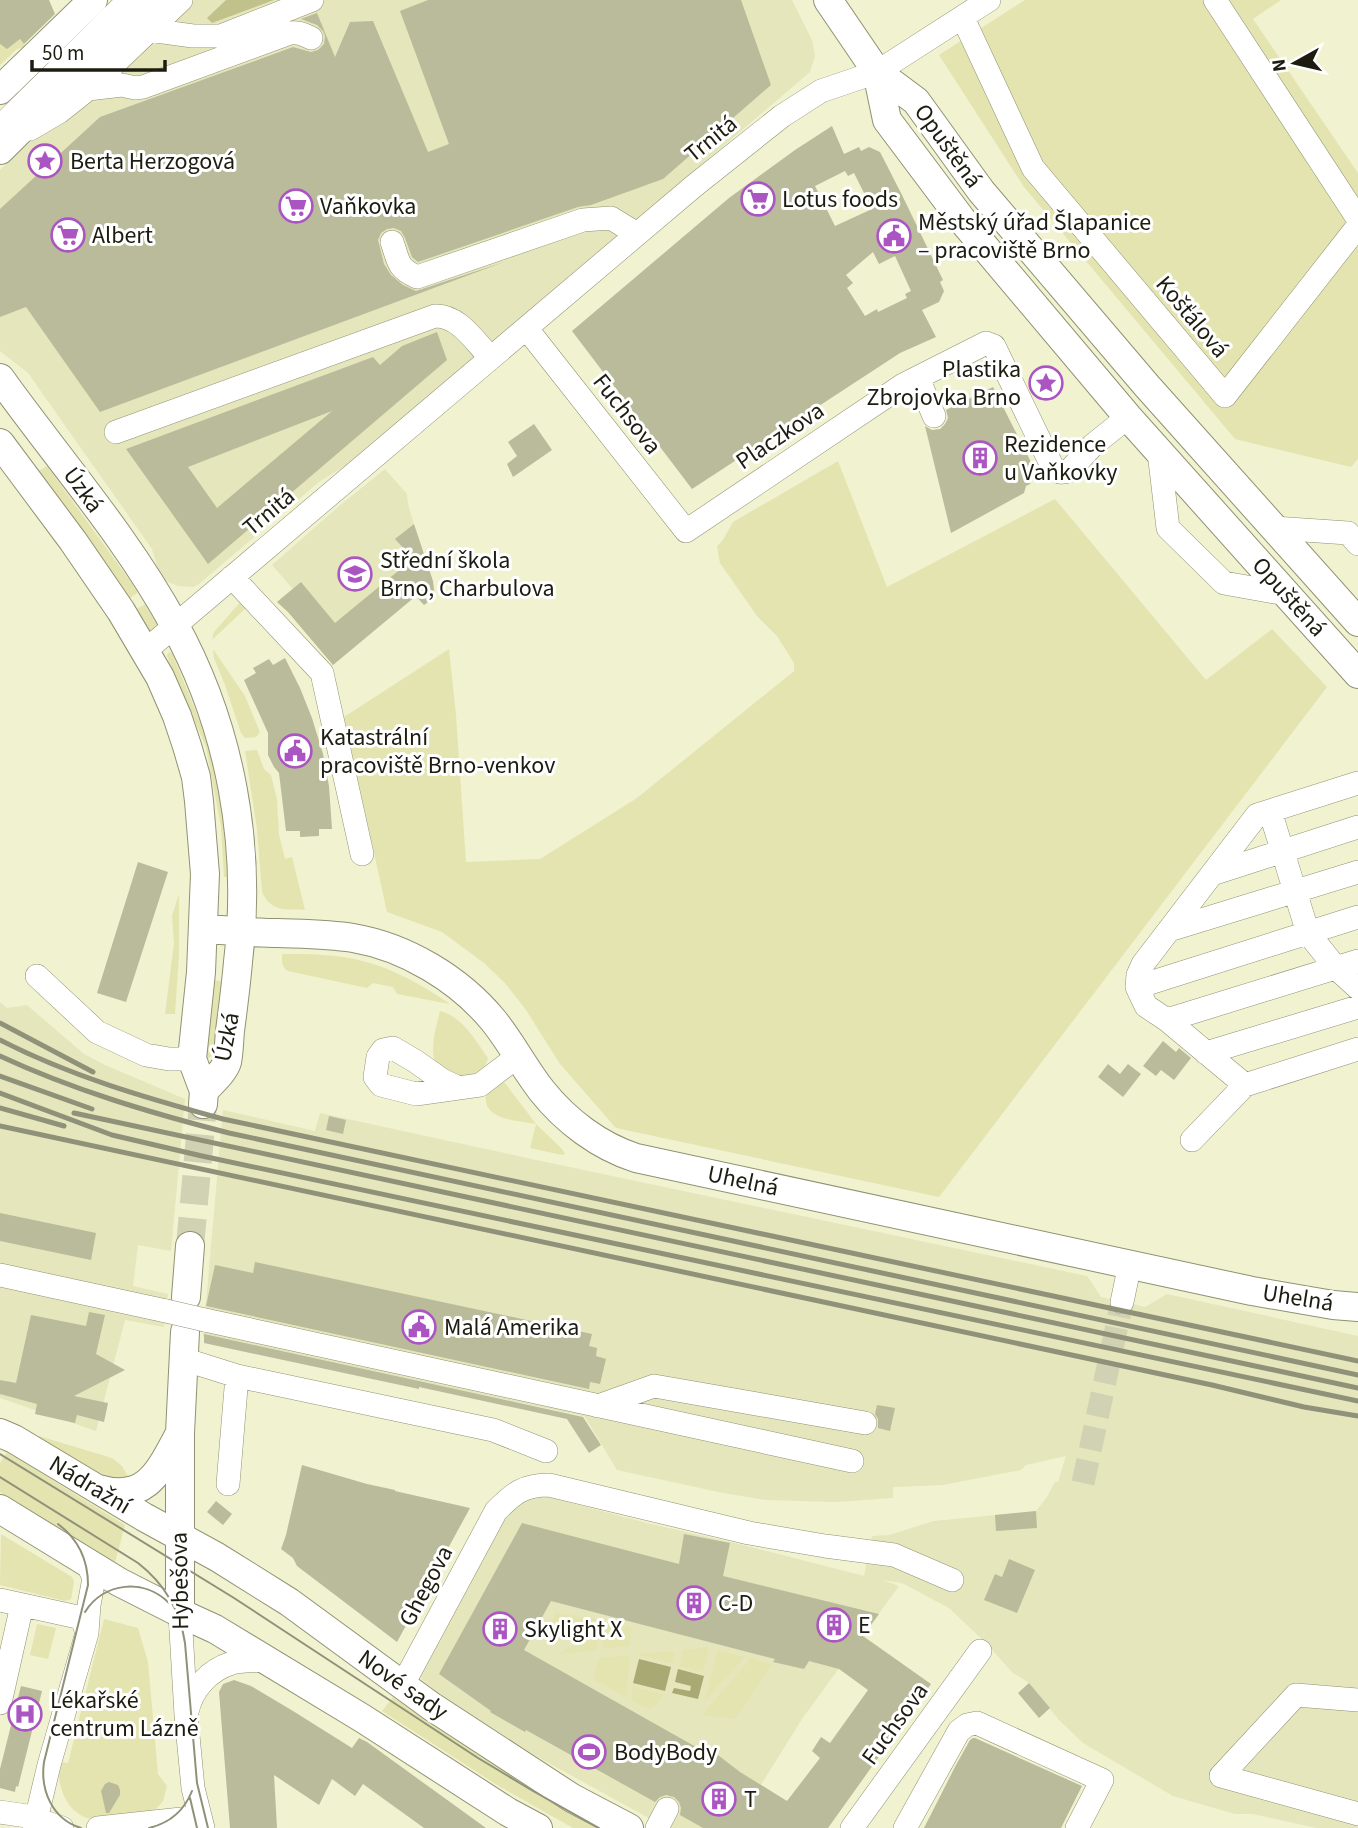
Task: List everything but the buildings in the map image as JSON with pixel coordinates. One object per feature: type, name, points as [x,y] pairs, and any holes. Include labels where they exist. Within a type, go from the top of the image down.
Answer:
[{"type":"main road","points":[[0,89],[93,0]]},
{"type":"main road","points":[[2,140],[155,0]]},
{"type":"main road","points":[[828,0],[877,72]]},
{"type":"main road","name":"Opuštěná","points":[[877,72],[887,120],[962,220],[1159,452],[1358,674]]},
{"type":"main road","name":"Opuštěná","points":[[877,72],[916,101],[981,191],[1147,386],[1358,622]]},
{"type":"main road","name":"Úzká","points":[[0,378],[126,548],[175,625],[211,707],[230,769],[243,863],[242,932],[226,1065],[203,1098],[192,1059],[204,929],[205,874],[196,777],[177,716],[145,651],[104,585],[0,443]]},
{"type":"main road","name":"Uhelná","points":[[204,929],[338,936],[410,957],[466,993],[495,1022],[542,1091],[559,1110],[599,1143],[617,1152],[648,1161],[1252,1291],[1358,1307]]},
{"type":"main road","points":[[176,1304],[190,1246]]},
{"type":"main road","name":"Hybešova","points":[[180,1613],[180,1433],[191,1337]]},
{"type":"main road","name":"Nádražní","points":[[0,1433],[180,1537]]},
{"type":"main road","points":[[92,1487],[118,1493],[142,1487],[152,1480],[162,1466],[180,1433]]},
{"type":"main road","points":[[0,1509],[119,1582],[180,1613]]},
{"type":"main road","name":"Nové sady","points":[[180,1537],[289,1602],[402,1686],[572,1798],[629,1828]]},
{"type":"main road","name":"Nové sady","points":[[180,1613],[215,1629],[362,1718],[505,1820],[538,1828]]},
{"type":"street","points":[[0,114],[116,0]]},
{"type":"street","points":[[2,140],[129,0]]},
{"type":"street","points":[[2,140],[59,112],[88,89],[181,0]]},
{"type":"street","points":[[149,30],[193,36],[221,36],[312,0]]},
{"type":"street","name":"Trnitá","points":[[145,651],[694,186],[782,116],[821,90],[877,72],[989,0]]},
{"type":"street","points":[[1215,0],[1358,219]]},
{"type":"street","name":"Košťálová","points":[[963,18],[1033,168],[1225,396],[1358,226]]},
{"type":"street","points":[[88,89],[122,85],[143,87],[290,33],[296,32],[311,38]]},
{"type":"street","points":[[121,57],[119,68],[122,85]]},
{"type":"street","points":[[392,242],[404,271],[417,277],[583,220],[611,218],[638,234]]},
{"type":"street","points":[[116,432],[435,316],[445,316],[460,325],[491,358]]},
{"type":"street","name":"Fuchsova","points":[[527,329],[686,531]]},
{"type":"street","name":"Placzkova","points":[[686,531],[910,382],[986,344],[994,346],[1053,468],[1058,472],[1064,473],[1075,466],[1093,445],[1128,416]]},
{"type":"street","points":[[910,382],[934,416]]},
{"type":"street","points":[[1159,452],[1168,528],[1224,583],[1286,594]]},
{"type":"street","points":[[1274,528],[1348,533],[1358,544]]},
{"type":"street","points":[[232,577],[322,673],[362,854]]},
{"type":"street","points":[[1245,1085],[1167,1020],[1146,1006],[1137,987],[1138,975],[1143,964],[1257,815],[1358,783]]},
{"type":"street","points":[[1270,811],[1308,933],[1336,968],[1358,988]]},
{"type":"street","points":[[1212,874],[1358,827]]},
{"type":"street","points":[[1169,930],[1358,872]]},
{"type":"street","points":[[1137,987],[1358,917]]},
{"type":"street","points":[[1167,1020],[1358,961]]},
{"type":"street","points":[[37,976],[97,1032],[146,1055],[192,1059]]},
{"type":"street","points":[[1206,1053],[1358,1007]]},
{"type":"street","points":[[1192,1140],[1245,1085],[1358,1049]]},
{"type":"street","points":[[459,1088],[480,1085],[518,1056]]},
{"type":"street","points":[[1122,1302],[1130,1264]]},
{"type":"street","points":[[0,1275],[176,1304],[191,1337],[237,1377],[493,1430],[546,1451]]},
{"type":"street","points":[[191,1337],[597,1406],[852,1461]]},
{"type":"street","points":[[228,1484],[237,1377]]},
{"type":"street","points":[[597,1406],[654,1386],[865,1423]]},
{"type":"street","name":"Ghegova","points":[[402,1686],[496,1511],[512,1494],[532,1485],[549,1485],[749,1533],[894,1555],[952,1580]]},
{"type":"street","points":[[35,1824],[87,1633],[94,1578],[87,1563]]},
{"type":"street","points":[[0,1703],[11,1602],[82,1618],[87,1633]]},
{"type":"street","name":"Hybešova","points":[[180,1613],[193,1788],[201,1823]]},
{"type":"street","name":"Fuchsova","points":[[852,1828],[981,1651]]},
{"type":"street","points":[[186,1715],[194,1692],[215,1672],[234,1662],[267,1660]]},
{"type":"street","points":[[1358,1700],[1296,1695],[1221,1776],[1358,1814]]},
{"type":"street","points":[[905,1828],[959,1731],[967,1725],[977,1723],[1102,1780],[1077,1828]]},
{"type":"street","points":[[0,1812],[35,1824],[62,1828]]},
{"type":"street","points":[[98,1828],[201,1823]]},
{"type":"shaded area","name":"Vaňkovka","points":[[183,0],[792,0],[812,40],[815,56],[810,72],[361,456],[319,482],[199,584],[193,587],[178,586],[164,580],[159,573],[152,549],[28,373],[0,351],[0,170]]},
{"type":"shaded area","points":[[226,0],[274,0],[212,23],[207,18]]},
{"type":"shaded area","points":[[1025,0],[1281,0],[1253,19],[1358,173],[1358,459],[1351,467],[1235,439],[1024,187],[939,55]]},
{"type":"shaded area","points":[[20,39],[26,47],[17,49],[0,65],[0,44],[7,48]]},
{"type":"shaded area","points":[[838,461],[887,587],[1055,499],[1206,680],[1272,629],[1327,687],[939,1197],[616,1128],[560,1064],[526,1010],[505,983],[484,963],[442,932],[387,912],[344,717],[449,649],[466,862],[540,859],[637,798],[794,671],[794,663],[777,636],[757,616],[720,563],[717,546],[733,522]]},
{"type":"shaded area","points":[[47,466],[138,592],[130,598],[38,469]]},
{"type":"shaded area","name":"Střední škola Brno, Charbulova","points":[[385,469],[407,494],[435,597],[424,605],[415,596],[333,665],[277,602],[293,589],[272,565]]},
{"type":"shaded area","points":[[242,600],[248,606],[212,640],[214,632]]},
{"type":"shaded area","points":[[145,604],[158,626],[153,633],[137,609]]},
{"type":"shaded area","points":[[213,649],[245,696],[260,732],[256,737],[245,738],[241,733]]},
{"type":"shaded area","points":[[172,653],[210,746],[223,805],[231,877],[224,877],[221,827],[206,747],[170,665],[167,655]]},
{"type":"shaded area","points":[[257,750],[264,769],[271,775],[285,859],[292,857],[305,910],[274,906],[262,892],[257,829],[245,751]]},
{"type":"shaded area","points":[[179,894],[175,1014],[165,1014],[174,943],[172,916]]},
{"type":"shaded area","points":[[282,954],[333,956],[375,964],[408,979],[450,1004],[397,994],[393,987],[373,983],[367,988],[288,971],[283,966]]},
{"type":"shaded area","points":[[212,980],[228,982],[217,1049],[207,1059],[205,1058]]},
{"type":"shaded area","points":[[0,1002],[7,1008],[27,1005],[84,1054],[185,1099],[171,1251],[138,1245],[133,1286],[168,1294],[164,1327],[125,1320],[96,1431],[0,1398]]},
{"type":"shaded area","points":[[440,1011],[462,1024],[488,1058],[479,1073],[461,1079],[436,1065],[433,1045]]},
{"type":"shaded area","points":[[500,1083],[505,1083],[536,1124],[502,1118],[489,1110],[486,1094]]},
{"type":"shaded area","points":[[223,1110],[315,1131],[320,1113],[1087,1276],[1101,1297],[1145,1307],[1167,1294],[1358,1336],[1358,1828],[1316,1828],[1253,1814],[1235,1814],[1173,1796],[1083,1743],[1058,1719],[1029,1683],[1012,1672],[949,1608],[902,1583],[882,1580],[899,1586],[802,1719],[734,1828],[667,1828],[543,1760],[482,1722],[437,1692],[412,1671],[510,1487],[864,1576],[872,1536],[889,1535],[934,1521],[1036,1511],[1055,1482],[1058,1482],[1066,1456],[1026,1465],[1021,1470],[943,1485],[893,1487],[893,1498],[836,1502],[766,1500],[617,1470],[583,1416],[203,1336]]},
{"type":"shaded area","points":[[536,1124],[562,1149],[565,1154],[530,1148]]},
{"type":"shaded area","points":[[39,1436],[112,1458],[122,1466],[132,1483],[115,1485],[37,1440]]},
{"type":"shaded area","points":[[7,1452],[125,1525],[115,1563],[0,1492],[0,1463]]},
{"type":"shaded area","points":[[1,1534],[72,1577],[74,1582],[71,1599],[65,1601],[0,1585]]},
{"type":"shaded area","points":[[555,1613],[598,1619],[544,1645]]},
{"type":"shaded area","points":[[104,1619],[138,1628],[148,1662],[158,1774],[167,1786],[163,1801],[153,1812],[98,1820],[79,1814],[66,1800],[60,1781],[59,1762],[68,1763]]},
{"type":"shaded area","points":[[608,1623],[631,1628],[630,1646],[601,1649]]},
{"type":"shaded area","points":[[37,1624],[56,1628],[48,1659],[30,1655]]},
{"type":"shaded area","points":[[602,1627],[596,1650],[559,1654]]},
{"type":"shaded area","points":[[709,1647],[703,1672],[679,1666],[683,1650]]},
{"type":"shaded area","points":[[718,1650],[745,1657],[704,1702]]},
{"type":"shaded area","points":[[675,1651],[672,1664],[635,1654]]},
{"type":"shaded area","points":[[630,1655],[626,1697],[593,1679],[599,1658]]},
{"type":"shaded area","points":[[751,1658],[772,1665],[735,1719],[702,1715]]},
{"type":"shaded area","points":[[639,1659],[671,1667],[665,1691],[633,1683]]},
{"type":"shaded area","points":[[678,1669],[704,1676],[698,1699],[672,1693],[674,1688],[690,1691],[691,1686],[675,1682]]},
{"type":"shaded area","points":[[633,1686],[664,1695],[650,1710],[631,1700]]},
{"type":"shaded area","points":[[393,1697],[437,1727],[609,1828],[573,1828],[497,1785],[382,1711]]},
{"type":"tunnel","points":[[190,1246],[203,1104]]},
{"type":"tunnel","points":[[1083,1483],[1122,1302]]},
{"type":"tram line","points":[[0,1454],[234,1598],[478,1758],[599,1828]]},
{"type":"tram line","points":[[0,1477],[138,1563],[170,1598],[185,1643],[197,1783],[208,1828]]},
{"type":"tram line","points":[[58,1524],[71,1536],[80,1551],[86,1567],[88,1585],[43,1773],[46,1793],[55,1811],[71,1824],[81,1828]]},
{"type":"tram line","points":[[85,1612],[103,1594],[125,1587],[148,1590],[169,1603]]},
{"type":"tram line","points":[[149,1828],[175,1815],[185,1805],[192,1791]]},
{"type":"tram line","points":[[190,1798],[197,1828]]},
{"type":"railway","points":[[0,1023],[93,1072]]},
{"type":"railway","points":[[0,1040],[81,1075],[223,1119],[1358,1361]]},
{"type":"railway","points":[[0,1056],[113,1100],[229,1133],[1358,1375]]},
{"type":"railway","points":[[0,1076],[92,1109]]},
{"type":"railway","points":[[0,1093],[112,1135],[202,1156],[1358,1401]]},
{"type":"railway","points":[[0,1108],[64,1126]]},
{"type":"railway","points":[[74,1113],[1358,1388]]},
{"type":"railway","points":[[0,1126],[1212,1385],[1304,1407],[1358,1416]]},
{"type":"place","name":"Berta Herzogová","points":[[45,161]]},
{"type":"place","name":"Lotus foods","points":[[758,199]]},
{"type":"place","name":"Vaňkovka","points":[[296,206]]},
{"type":"place","name":"Albert","points":[[68,235]]},
{"type":"place","name":"Městský úřad Šlapanice – pracoviště Brno","points":[[894,236]]},
{"type":"place","name":"Plastika Zbrojovka Brno","points":[[1046,383]]},
{"type":"place","name":"Rezidence u Vaňkovky","points":[[980,458]]},
{"type":"place","name":"Střední škola Brno, Charbulova","points":[[355,574]]},
{"type":"place","name":"Katastrální pracoviště Brno-venkov","points":[[295,751]]},
{"type":"place","name":"Malá Amerika","points":[[419,1327]]},
{"type":"place","name":"C-D","points":[[694,1603]]},
{"type":"place","name":"E","points":[[834,1625]]},
{"type":"place","name":"Skylight X","points":[[500,1629]]},
{"type":"place","name":"Lékařské centrum Lázně","points":[[25,1714]]},
{"type":"place","name":"BodyBody","points":[[589,1752]]},
{"type":"place","name":"T","points":[[719,1799]]}]
